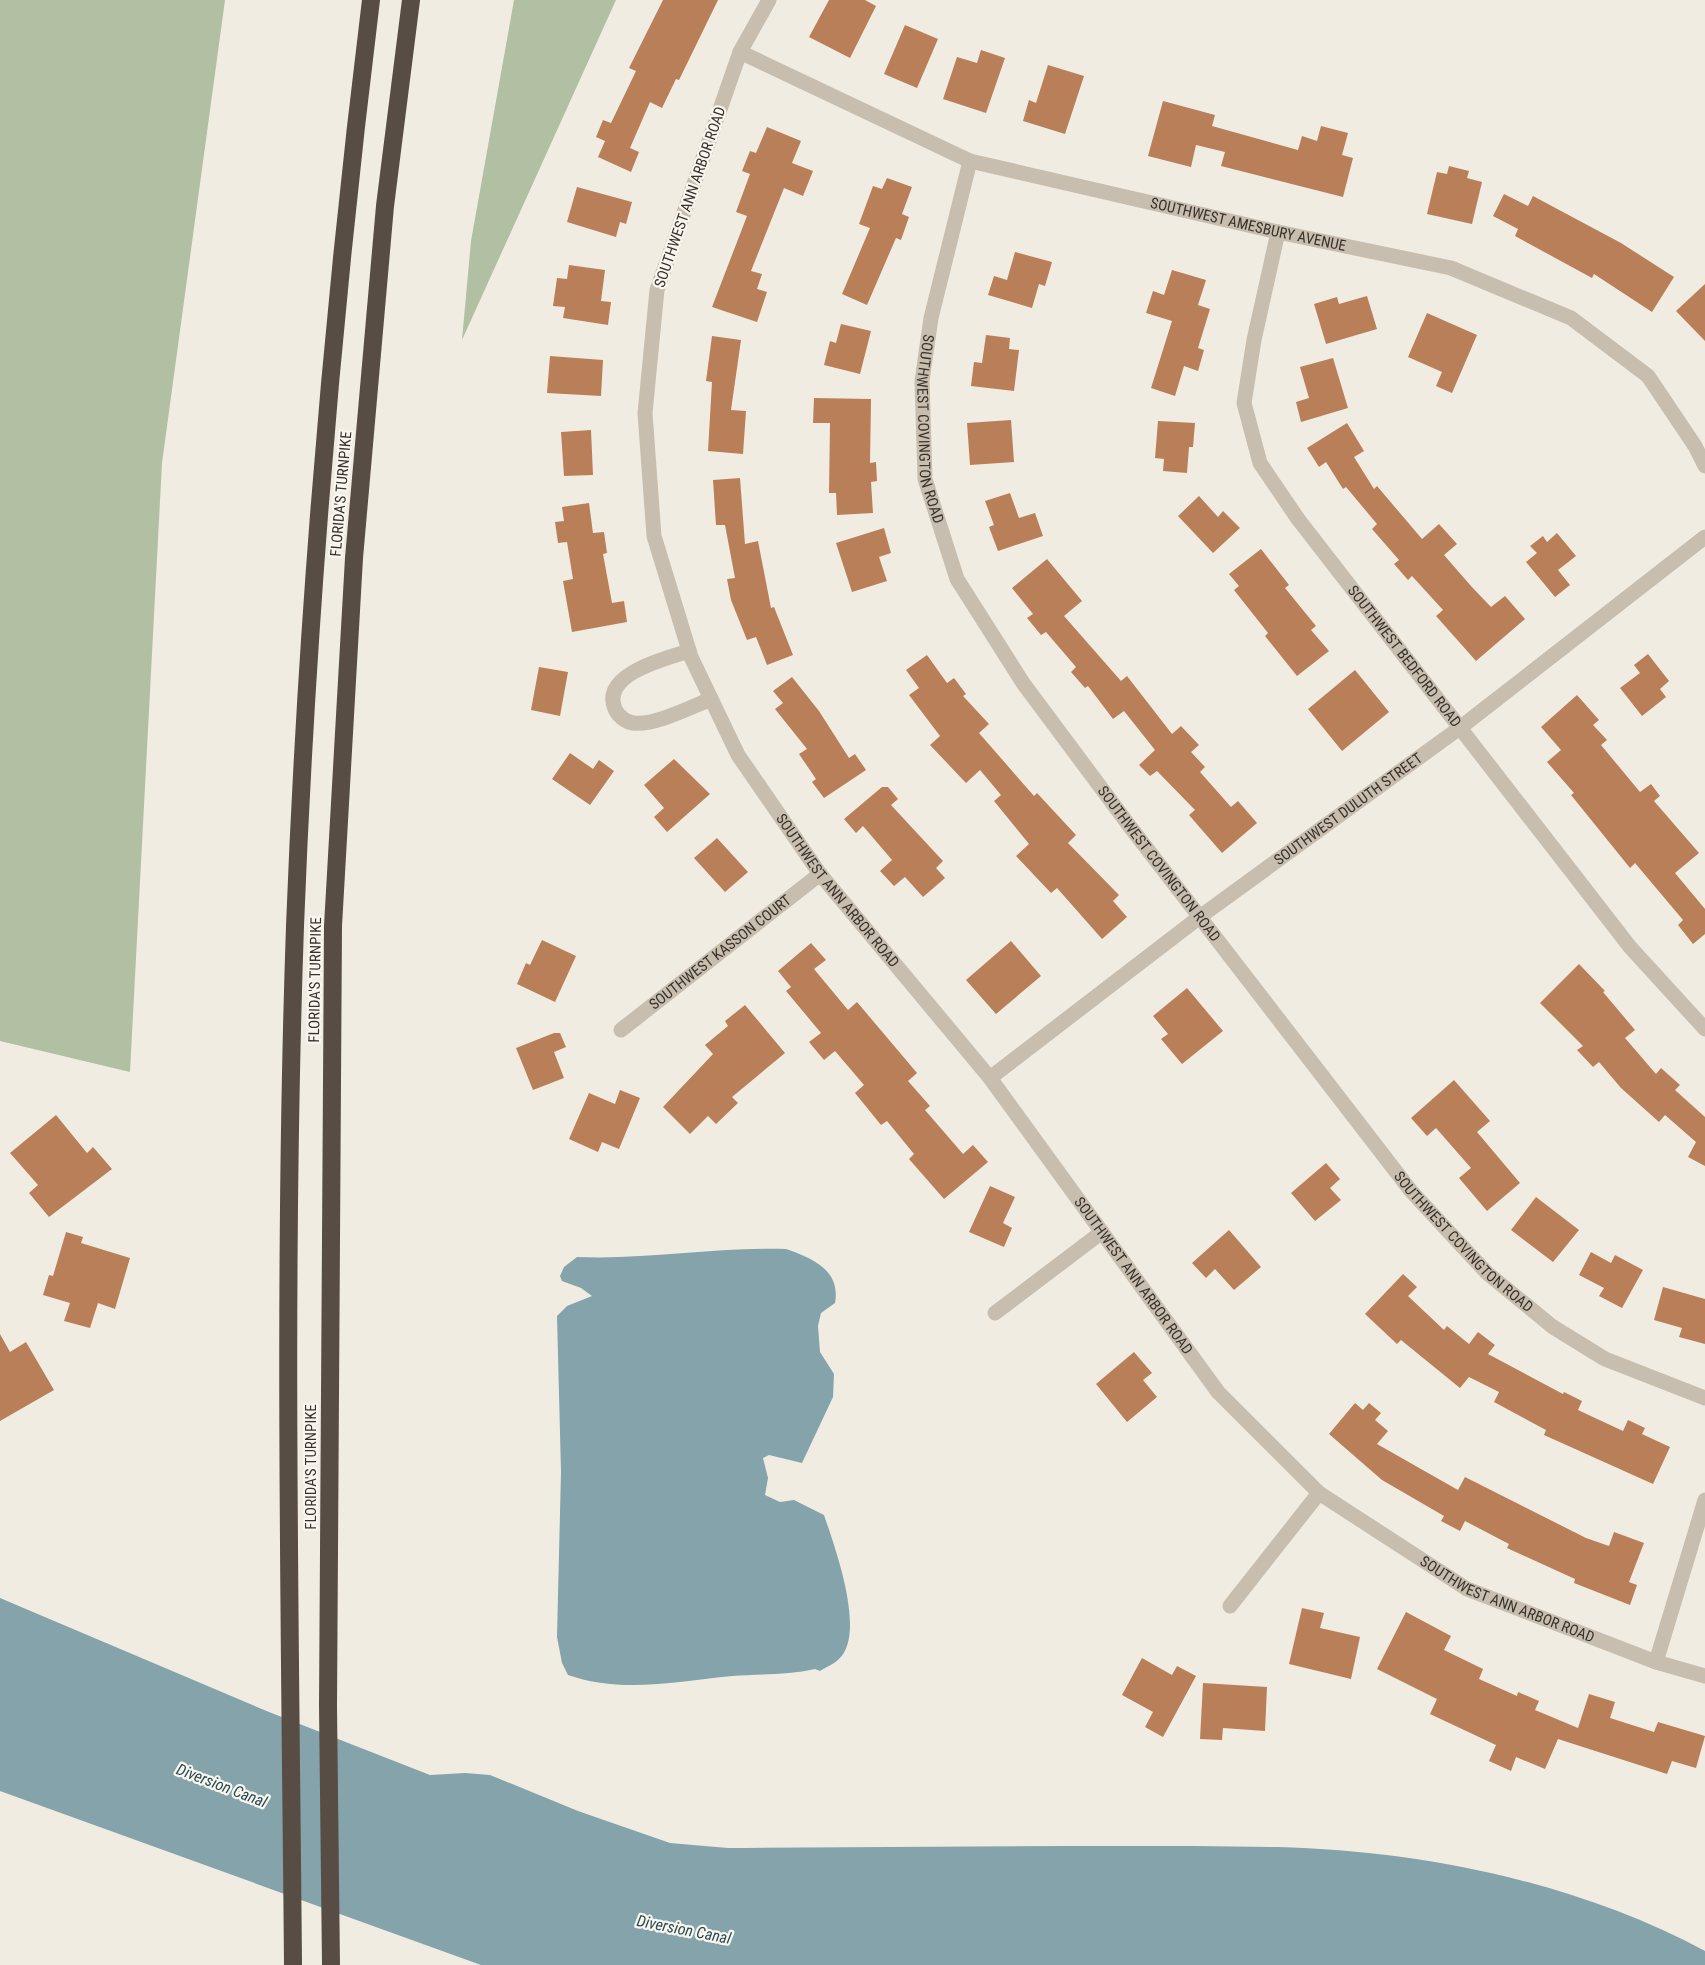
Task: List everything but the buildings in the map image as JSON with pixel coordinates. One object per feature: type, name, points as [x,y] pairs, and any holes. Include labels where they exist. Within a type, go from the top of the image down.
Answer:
[{"type":"highway","name":"FLORIDA'S TURNPIKE","points":[[293,1965],[288,1355],[295,927],[316,564],[346,203],[371,0]]},
{"type":"highway","name":"FLORIDA'S TURNPIKE","points":[[331,1961],[328,1706],[333,926],[354,558],[385,206],[411,0]]},
{"type":"street","name":"SOUTHWEST ANN ARBOR ROAD","points":[[769,0],[740,52],[657,290],[645,413],[654,536],[689,651],[738,755],[820,874],[990,1078],[1218,1392],[1319,1493],[1467,1589],[1656,1662],[1705,1676]]},
{"type":"street","name":"SOUTHWEST AMESBURY AVENUE","points":[[740,52],[970,161],[1278,232],[1451,268],[1572,318],[1648,376],[1695,446],[1705,466]]},
{"type":"street","name":"SOUTHWEST COVINGTON ROAD","points":[[970,161],[931,318],[922,381],[925,479],[957,579],[1011,664],[1131,828],[1411,1191],[1487,1273],[1553,1327],[1605,1359],[1705,1398]]},
{"type":"street","name":"SOUTHWEST BEDFORD ROAD","points":[[1278,232],[1254,340],[1244,403],[1260,463],[1298,519],[1630,947],[1705,1029]]},
{"type":"street","name":"SOUTHWEST DULUTH STREET","points":[[990,1078],[1201,916],[1461,727],[1705,537]]},
{"type":"street","points":[[689,651],[651,664],[621,681],[614,693],[615,708],[622,719],[632,723],[645,723],[711,699]]},
{"type":"street","name":"SOUTHWEST KASSON COURT","points":[[621,1030],[820,874]]},
{"type":"street","points":[[995,1313],[1102,1232]]},
{"type":"street","points":[[1230,1606],[1319,1493]]},
{"type":"street","points":[[1656,1662],[1705,1500]]},
{"type":"green space","points":[[0,0],[225,0],[162,463],[130,1072],[0,1041]]},
{"type":"green space","points":[[514,0],[616,0],[462,340],[471,241]]},
{"type":"water","points":[[786,1249],[815,1261],[834,1282],[835,1303],[821,1313],[818,1326],[820,1352],[834,1374],[833,1397],[802,1463],[769,1455],[763,1458],[768,1478],[765,1495],[780,1502],[794,1500],[824,1515],[846,1588],[850,1630],[847,1647],[839,1659],[820,1671],[815,1669],[629,1685],[588,1681],[568,1675],[562,1663],[557,1637],[561,1472],[557,1316],[567,1306],[592,1296],[581,1288],[562,1281],[560,1276],[564,1267],[577,1257],[629,1257]]},
{"type":"water","name":"Diversion Canal","points":[[0,1598],[269,1712],[430,1775],[465,1773],[490,1775],[578,1811],[670,1843],[728,1848],[1277,1847],[1388,1855],[1443,1863],[1498,1875],[1604,1906],[1656,1927],[1705,1951],[1705,1965],[481,1965],[0,1791]]}]
